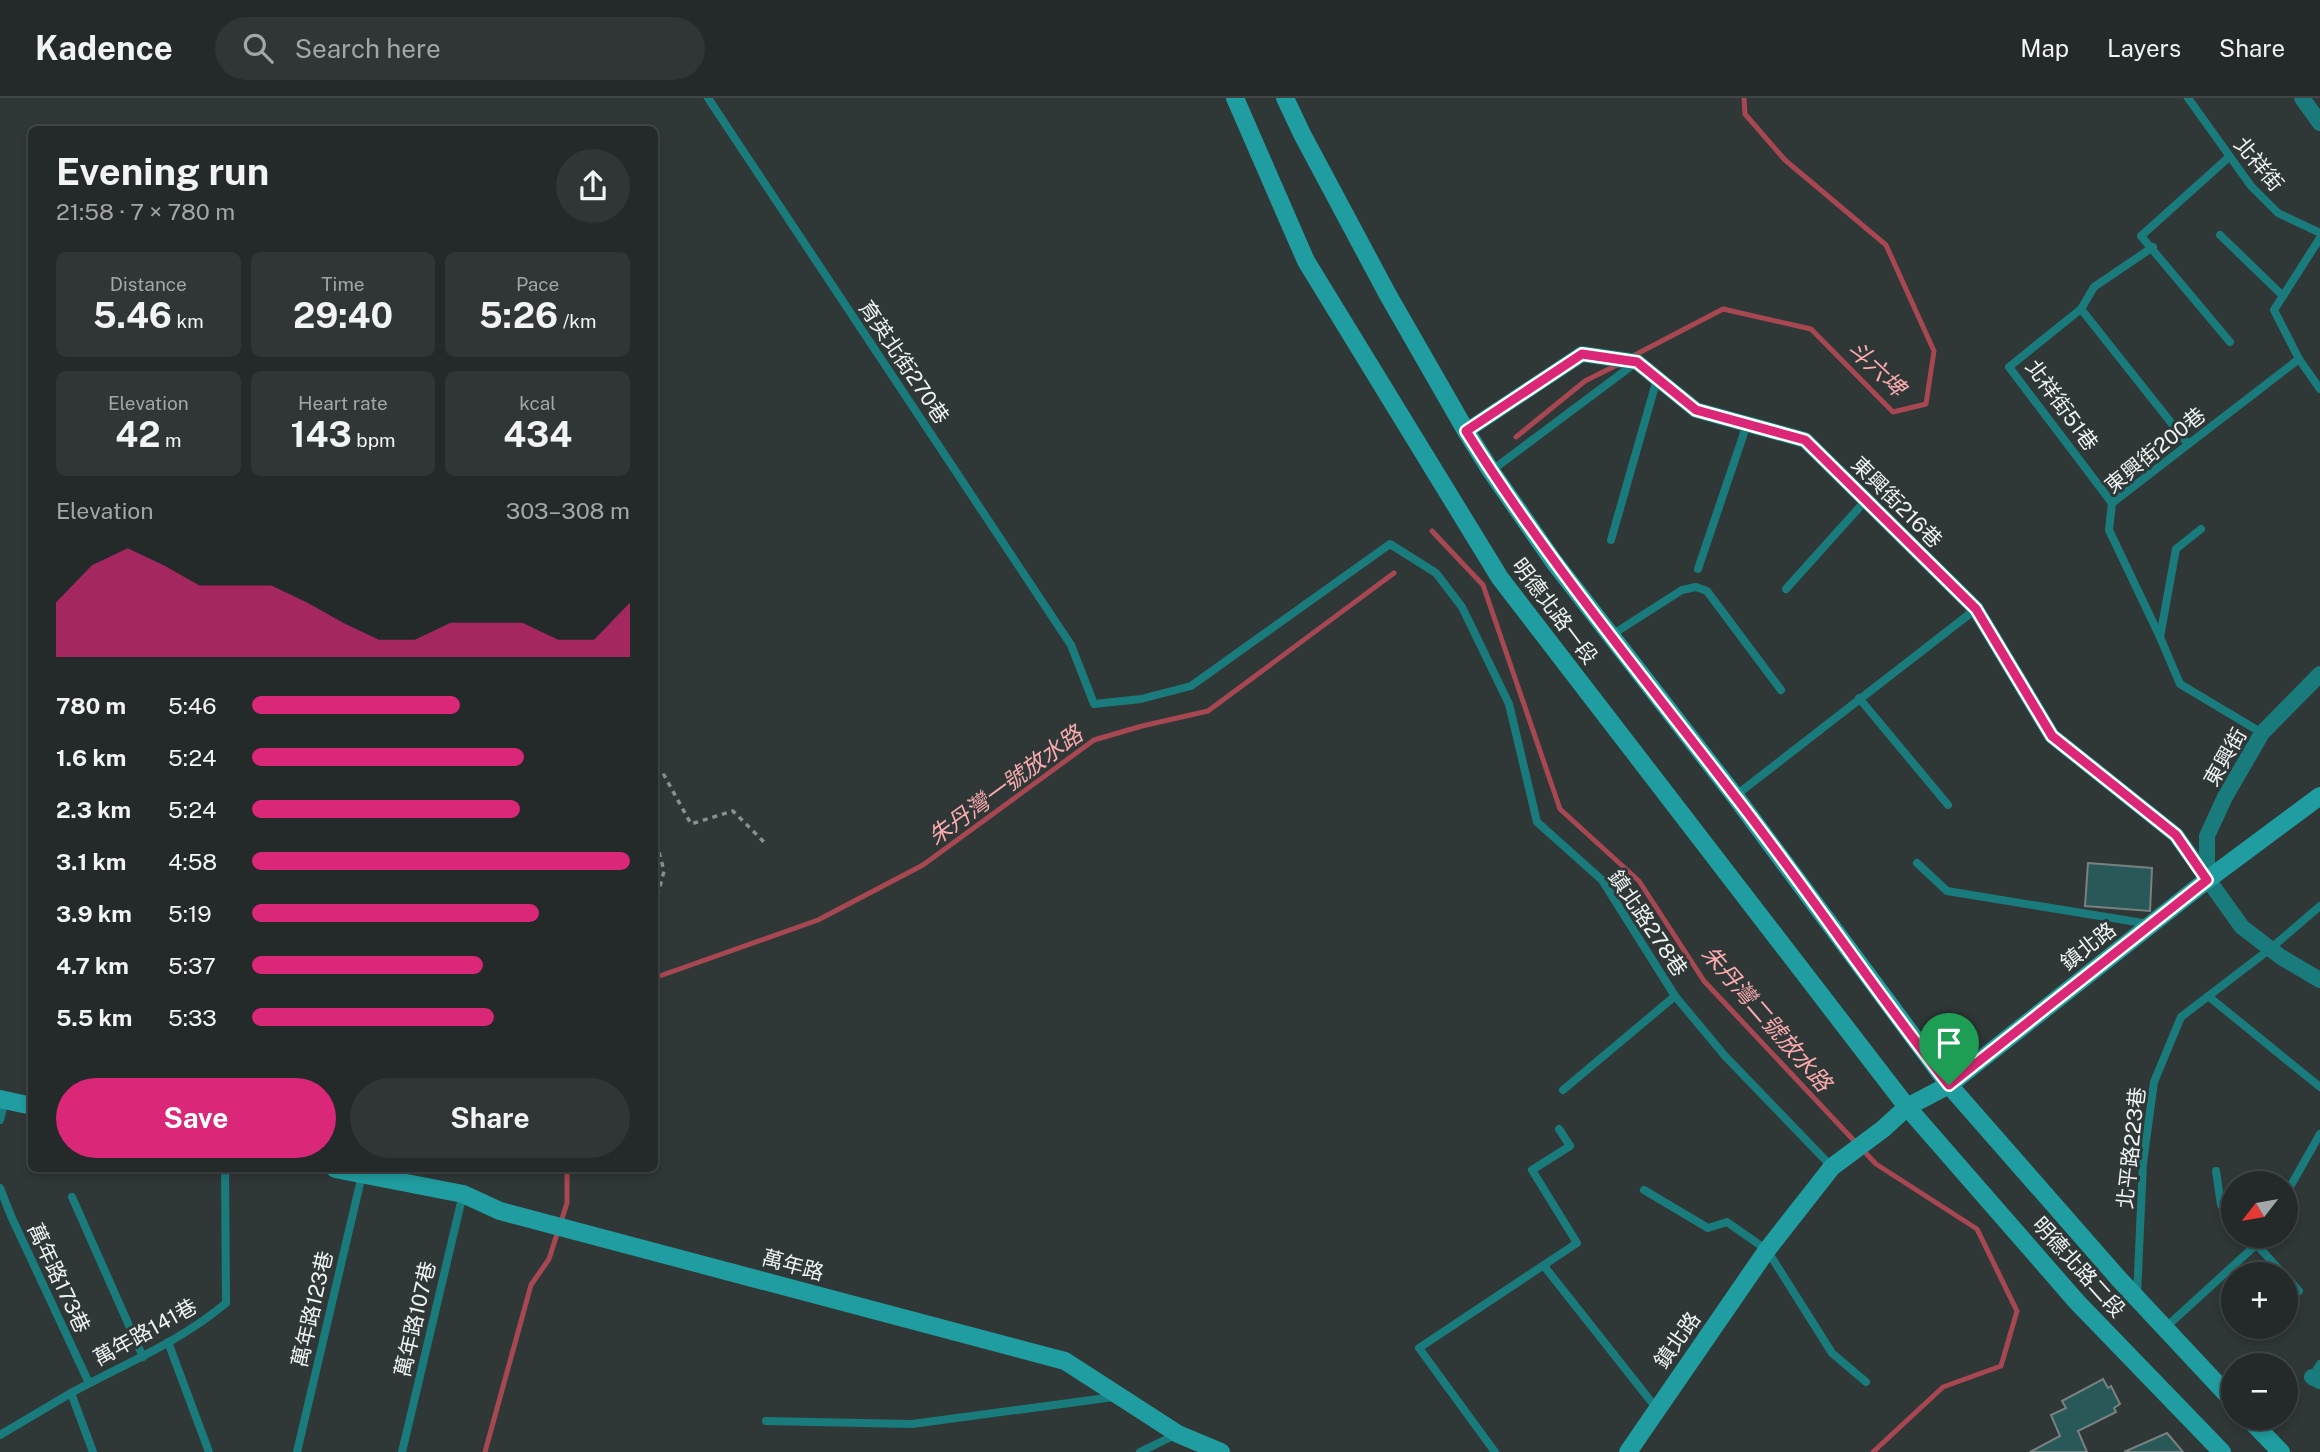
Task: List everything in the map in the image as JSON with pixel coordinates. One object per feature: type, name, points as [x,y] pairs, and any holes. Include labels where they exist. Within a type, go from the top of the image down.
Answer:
[{"type":"street","name":"明德北路一段","points":[[1235,98],[1306,261],[1500,578],[1907,1107]]},
{"type":"street","name":"明德北路一段","points":[[1285,98],[1388,295],[1491,471],[1610,636],[1735,796],[1949,1085]]},
{"type":"street","points":[[2302,98],[2320,123]]},
{"type":"street","points":[[1466,431],[1582,354],[1637,362]]},
{"type":"street","name":"東興街216巷","points":[[1637,362],[1696,410],[1805,440],[1976,609],[2052,736],[2176,835],[2242,927],[2320,980]]},
{"type":"street","name":"東興街","points":[[2207,880],[2207,836],[2225,797],[2262,733],[2320,674]]},
{"type":"street","name":"鎮北路","points":[[1628,1452],[1767,1250],[1839,1162],[1907,1107],[1949,1085],[2207,880],[2320,796]]},
{"type":"street","name":"明德北路二段","points":[[1949,1085],[2137,1298],[2221,1388]]},
{"type":"street","points":[[2,1099],[28,1105]]},
{"type":"street","name":"明德北路二段","points":[[1907,1107],[2077,1302],[2217,1449]]},
{"type":"street","name":"萬年路","points":[[367,1172],[463,1194],[500,1211],[1065,1361],[1178,1434],[1221,1452]]},
{"type":"street","points":[[2260,1430],[2281,1452]]},
{"type":"lane","name":"育英北街270巷","points":[[708,98],[1071,645],[1094,704],[1141,699],[1191,686],[1390,544]]},
{"type":"lane","name":"北祥街","points":[[2188,98],[2251,186],[2278,213],[2320,233]]},
{"type":"lane","points":[[2229,157],[2141,236],[2153,247],[2230,342]]},
{"type":"lane","points":[[2220,235],[2283,296]]},
{"type":"lane","points":[[2320,238],[2274,310],[2299,359],[2320,389]]},
{"type":"lane","name":"北祥街51巷","points":[[2112,503],[2009,367],[2081,309],[2094,287],[2153,247]]},
{"type":"lane","points":[[2081,309],[2188,444]]},
{"type":"lane","name":"東興街200巷","points":[[2262,733],[2180,684],[2109,530],[2112,503],[2299,359]]},
{"type":"lane","points":[[1491,471],[1637,362]]},
{"type":"lane","points":[[1611,540],[1657,379]]},
{"type":"lane","points":[[1698,569],[1747,424]]},
{"type":"lane","points":[[1786,589],[1866,500]]},
{"type":"lane","points":[[2160,638],[2176,549],[2201,529]]},
{"type":"lane","name":"鎮北路278巷","points":[[1390,544],[1436,573],[1462,607],[1509,704],[1537,822],[1602,880],[1675,996],[1725,1056],[1839,1162]]},
{"type":"lane","points":[[1610,636],[1682,590],[1696,587],[1707,591],[1781,690]]},
{"type":"lane","points":[[1735,796],[1976,609]]},
{"type":"lane","points":[[1859,698],[1948,805]]},
{"type":"lane","points":[[1917,863],[1947,891],[2151,925]]},
{"type":"lane","name":"北平路223巷","points":[[2137,1298],[2143,1163],[2154,1082],[2181,1017],[2320,906]]},
{"type":"lane","points":[[1563,1090],[1675,996]]},
{"type":"lane","points":[[2208,996],[2320,1087]]},
{"type":"lane","points":[[0,1120],[2,1099]]},
{"type":"lane","points":[[1495,1452],[1419,1348],[1577,1243],[1532,1170],[1570,1146],[1559,1129]]},
{"type":"lane","points":[[2298,1173],[2320,1134]]},
{"type":"lane","points":[[2216,1171],[2221,1205]]},
{"type":"lane","name":"萬年路141巷","points":[[0,1435],[89,1383],[143,1357],[202,1323],[226,1303],[225,1172]]},
{"type":"lane","name":"萬年路123巷","points":[[297,1452],[363,1172]]},
{"type":"lane","name":"萬年路173巷","points":[[0,1188],[89,1383]]},
{"type":"lane","points":[[1644,1190],[1708,1228],[1727,1222],[1767,1250],[1832,1353],[1866,1382]]},
{"type":"lane","name":"萬年路107巷","points":[[402,1452],[463,1194]]},
{"type":"lane","points":[[72,1196],[143,1357]]},
{"type":"lane","points":[[2165,1328],[2250,1248]]},
{"type":"lane","points":[[1544,1266],[1657,1409]]},
{"type":"lane","points":[[167,1342],[209,1452]]},
{"type":"lane","points":[[71,1393],[93,1452]]},
{"type":"lane","points":[[766,1422],[912,1424],[1121,1396]]},
{"type":"lane","points":[[1140,1452],[1178,1434]]},
{"type":"path","points":[[658,779],[664,775],[691,824],[733,811],[764,842]]},
{"type":"path","points":[[658,848],[664,871],[658,894]]},
{"type":"building","points":[[2088,863],[2152,868],[2150,911],[2085,906]]},
{"type":"building","points":[[2103,1379],[2108,1388],[2111,1386],[2120,1404],[2114,1408],[2116,1412],[2078,1431],[2087,1452],[2030,1452],[2060,1436],[2051,1415],[2066,1408],[2062,1401]]},
{"type":"building","points":[[2167,1433],[2183,1452],[2124,1452]]},
{"type":"waterway","name":"斗六埤","points":[[1631,357],[1723,309],[1811,329],[1893,412],[1926,404],[1934,351],[1886,245],[1785,160],[1745,114],[1744,98]]},
{"type":"waterway","name":"斗六埤","points":[[1516,437],[1585,381],[1619,364]]},
{"type":"waterway","name":"朱丹灣二號放水路","points":[[1432,531],[1483,585],[1560,809],[1639,881],[1704,981],[1876,1164],[1977,1229],[2017,1311],[2001,1366],[1943,1387],[1873,1452]]},
{"type":"waterway","name":"朱丹灣一號放水路","points":[[658,977],[818,920],[923,865],[1094,740],[1208,711],[1394,573]]},
{"type":"waterway","name":"朱丹灣一號放水路","points":[[485,1452],[531,1285],[549,1259],[567,1203],[567,1172]]},
{"type":"route","points":[[1582,354],[1637,362],[1696,410],[1805,440],[1976,609],[2052,736],[2176,835],[2207,880],[1949,1085],[1735,796],[1554,562],[1466,431],[1582,354]]}]
